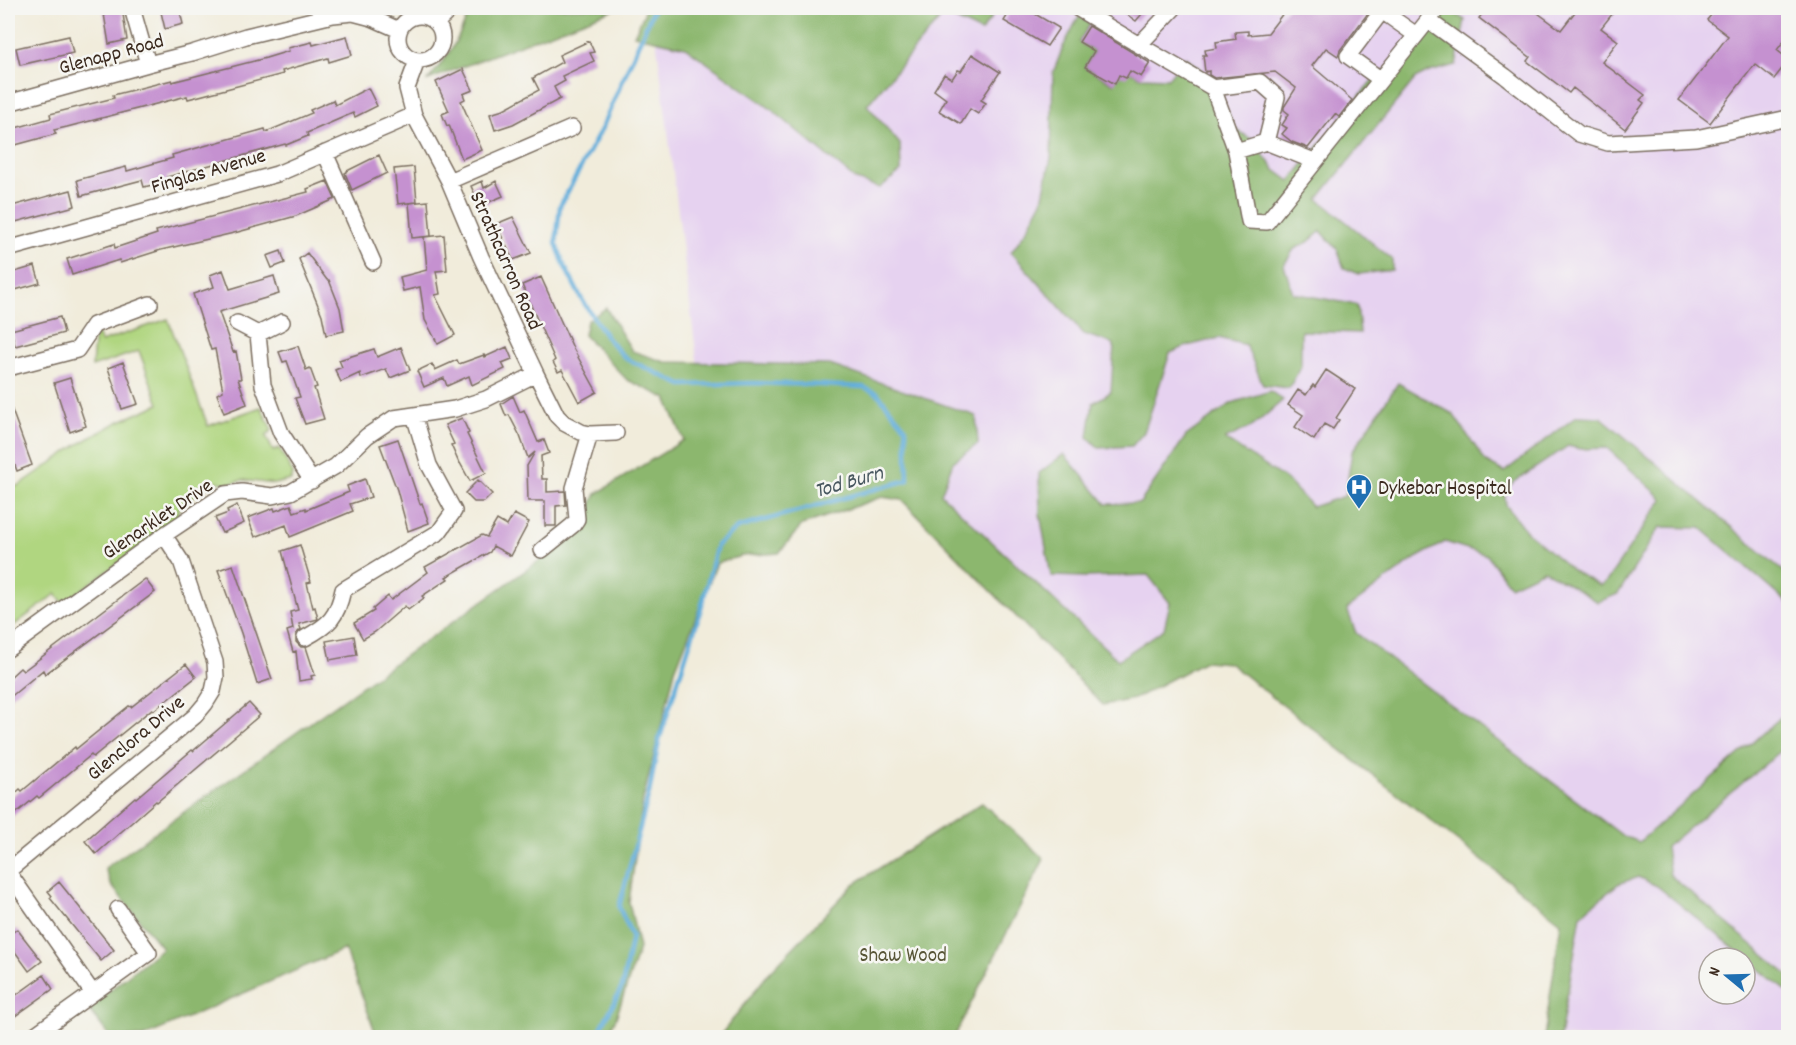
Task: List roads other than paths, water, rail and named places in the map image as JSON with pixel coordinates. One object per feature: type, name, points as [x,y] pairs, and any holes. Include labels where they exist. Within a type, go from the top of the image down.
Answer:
[{"type":"street","points":[[132,8],[148,64]]},
{"type":"street","points":[[436,24],[452,8]]},
{"type":"street","points":[[1077,8],[1101,13],[1139,45],[1213,88],[1260,82],[1277,98],[1266,142]]},
{"type":"street","points":[[1139,45],[1174,8]]},
{"type":"street","points":[[1213,88],[1236,151],[1249,221],[1267,222],[1438,8]]},
{"type":"street","name":"Glenapp Road","points":[[8,103],[192,54],[246,36],[338,11],[372,18],[399,30]]},
{"type":"street","points":[[1380,79],[1348,56],[1382,11],[1416,35]]},
{"type":"street","points":[[414,12],[436,24],[440,30],[442,38],[438,51],[427,59],[410,58],[402,52],[399,45],[399,30],[414,12]]},
{"type":"street","points":[[1428,20],[1579,134],[1608,143],[1696,138],[1788,118]]},
{"type":"street","name":"Strathcarron Road","points":[[417,60],[407,88],[414,115],[449,181],[481,257],[558,416],[564,423],[581,432],[616,433]]},
{"type":"street","name":"Finglas Avenue","points":[[8,249],[277,174],[414,115]]},
{"type":"street","points":[[449,181],[572,128]]},
{"type":"street","points":[[1236,151],[1266,142],[1314,161]]},
{"type":"street","points":[[325,153],[374,262]]},
{"type":"street","points":[[8,368],[77,350],[94,324],[150,304]]},
{"type":"street","points":[[258,334],[282,322]]},
{"type":"street","points":[[237,323],[258,334]]},
{"type":"street","points":[[258,334],[263,385],[281,433],[312,481]]},
{"type":"street","name":"Glenarklet Drive","points":[[8,649],[164,535],[225,494],[242,492],[272,496],[291,492],[336,466],[367,436],[394,418],[455,409],[486,399],[536,374]]},
{"type":"street","points":[[306,638],[326,627],[333,618],[340,605],[343,590],[439,532],[454,511],[429,465],[414,415]]},
{"type":"street","points":[[542,550],[573,525],[577,519],[574,488],[590,434]]},
{"type":"street","name":"Glenclora Drive","points":[[8,871],[195,716],[213,691],[216,677],[210,643],[181,561],[164,535]]},
{"type":"street","points":[[8,871],[93,992]]},
{"type":"street","points":[[30,1038],[149,954],[118,909]]},
{"type":"waterway","name":"Tod Burn","points":[[596,1038],[622,987],[632,936],[619,907],[649,793],[659,740],[700,612],[717,545],[737,528],[908,480],[906,428],[877,393],[863,387],[822,385],[753,383],[682,385],[625,358],[607,338],[581,298],[556,243],[560,206],[602,128],[654,8]]},
{"type":"place","name":"Dykebar Hospital","points":[[1359,510]]},
{"type":"park label","name":"Shaw Wood","points":[[903,954]]}]
